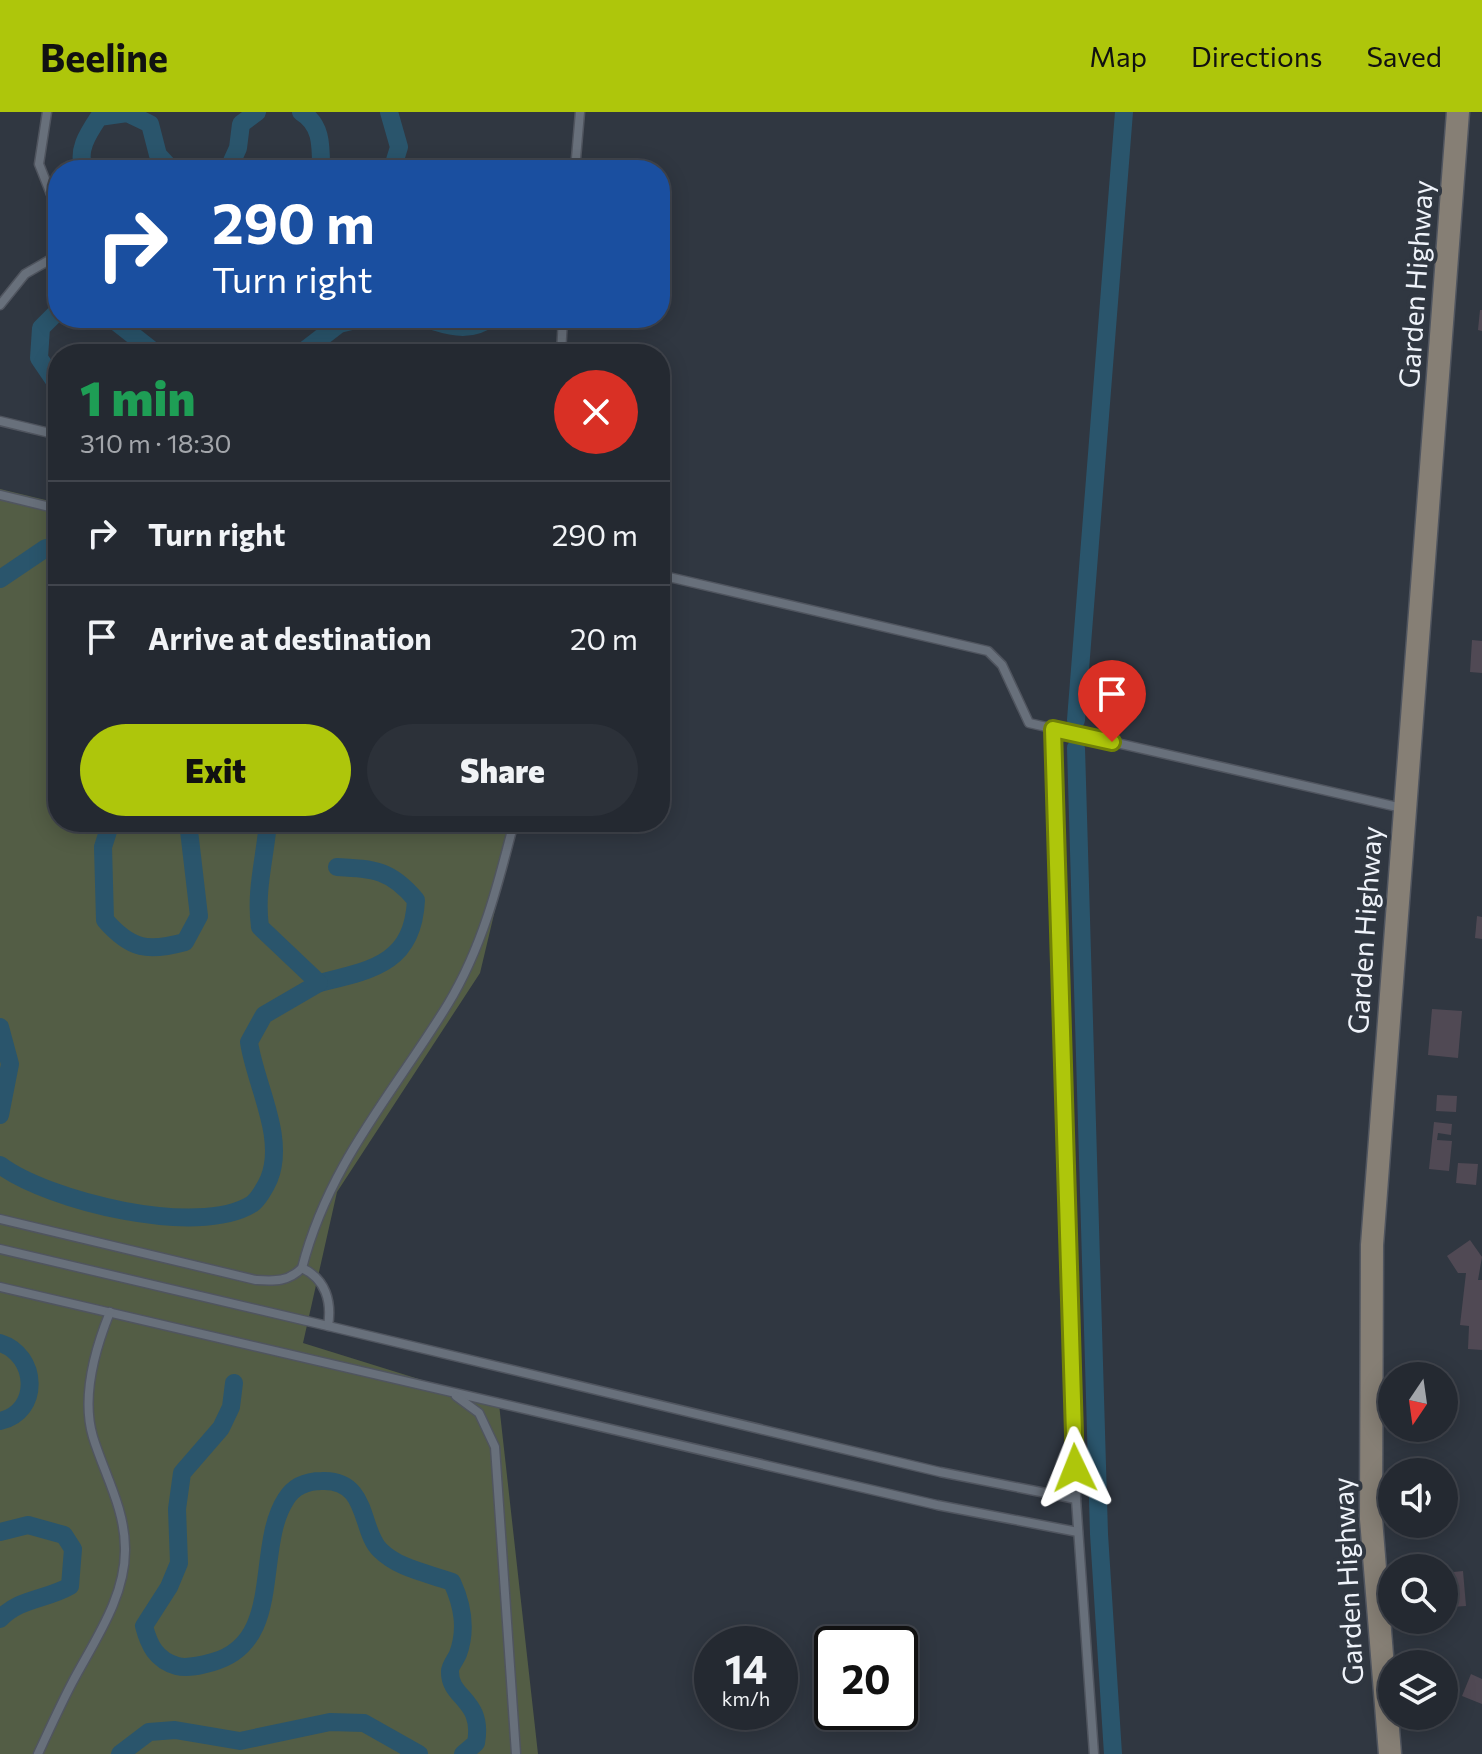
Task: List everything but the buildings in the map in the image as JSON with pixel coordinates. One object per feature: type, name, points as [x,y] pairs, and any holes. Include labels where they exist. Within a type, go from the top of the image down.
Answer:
[{"type":"main road","name":"Garden Highway","points":[[1390,1754],[1375,1602],[1371,1519],[1372,1245],[1458,112]]},
{"type":"lane","points":[[47,112],[39,164],[48,187]]},
{"type":"lane","points":[[576,160],[580,112]]},
{"type":"lane","points":[[0,305],[25,274],[48,261]]},
{"type":"lane","points":[[0,421],[48,433]]},
{"type":"lane","points":[[0,495],[48,507]]},
{"type":"lane","points":[[670,577],[988,651],[1002,665],[1029,723],[1404,808]]},
{"type":"lane","points":[[1053,729],[1076,1499],[1094,1754]]},
{"type":"lane","points":[[0,1219],[256,1280],[277,1281],[293,1277],[302,1268],[331,1185],[345,1157],[448,1003],[467,967],[493,904],[511,832]]},
{"type":"lane","points":[[0,1249],[940,1472],[1076,1499]]},
{"type":"lane","points":[[302,1268],[314,1274],[327,1294],[330,1309],[328,1326]]},
{"type":"lane","points":[[0,1287],[937,1505],[1078,1532]]},
{"type":"lane","points":[[38,1754],[102,1628],[121,1582],[125,1547],[123,1534],[112,1486],[92,1434],[89,1397],[97,1344],[110,1312]]},
{"type":"lane","points":[[427,1385],[466,1399],[479,1413],[495,1447],[516,1754]]},
{"type":"green space","points":[[0,489],[48,501],[48,832],[514,832],[480,973],[337,1192],[303,1343],[499,1404],[538,1754],[0,1754]]},
{"type":"waterway","points":[[233,160],[238,148],[241,124],[257,112]]},
{"type":"waterway","points":[[301,112],[316,129],[321,160]]},
{"type":"waterway","points":[[389,112],[399,147],[395,160]]},
{"type":"waterway","points":[[1076,720],[1124,112]]},
{"type":"waterway","points":[[82,160],[82,149],[99,117],[127,113],[150,124],[158,155],[163,160]]},
{"type":"waterway","points":[[48,321],[41,328],[39,358],[48,371]]},
{"type":"waterway","points":[[124,328],[144,344]]},
{"type":"waterway","points":[[313,344],[334,328]]},
{"type":"waterway","points":[[0,579],[46,548]]},
{"type":"waterway","points":[[1076,748],[1099,1534],[1113,1754]]},
{"type":"waterway","points":[[108,832],[103,847],[105,920],[123,938],[150,947],[185,942],[199,916],[189,832]]},
{"type":"waterway","points":[[0,1165],[52,1191],[124,1211],[161,1216],[228,1214],[257,1199],[269,1179],[274,1146],[268,1110],[249,1042],[264,1015],[319,983],[260,927],[260,887],[267,832]]},
{"type":"waterway","points":[[319,983],[373,968],[387,960],[407,938],[413,921],[416,900],[398,882],[372,870],[337,867]]},
{"type":"waterway","points":[[0,1027],[10,1064],[0,1115]]},
{"type":"waterway","points":[[0,1343],[13,1349],[22,1359],[30,1383],[23,1407],[13,1416],[0,1421]]},
{"type":"waterway","points":[[234,1383],[231,1407],[221,1428],[182,1473],[177,1509],[179,1563],[169,1587],[144,1626],[151,1645],[164,1660],[181,1667],[213,1662],[235,1651],[250,1635],[259,1615],[271,1542],[286,1499],[306,1483],[337,1483],[348,1488],[356,1497],[380,1550],[405,1566],[452,1582],[459,1600],[463,1627],[461,1645],[450,1669],[451,1680],[471,1708],[477,1728],[476,1743],[463,1754]]},
{"type":"waterway","points":[[0,1532],[28,1525],[64,1535],[73,1549],[70,1586],[24,1603],[0,1619]]},
{"type":"waterway","points":[[120,1754],[149,1732],[175,1730],[240,1741],[330,1722],[364,1723],[419,1754]]},
{"type":"route","points":[[1075,1468],[1053,729],[1112,742]]}]
